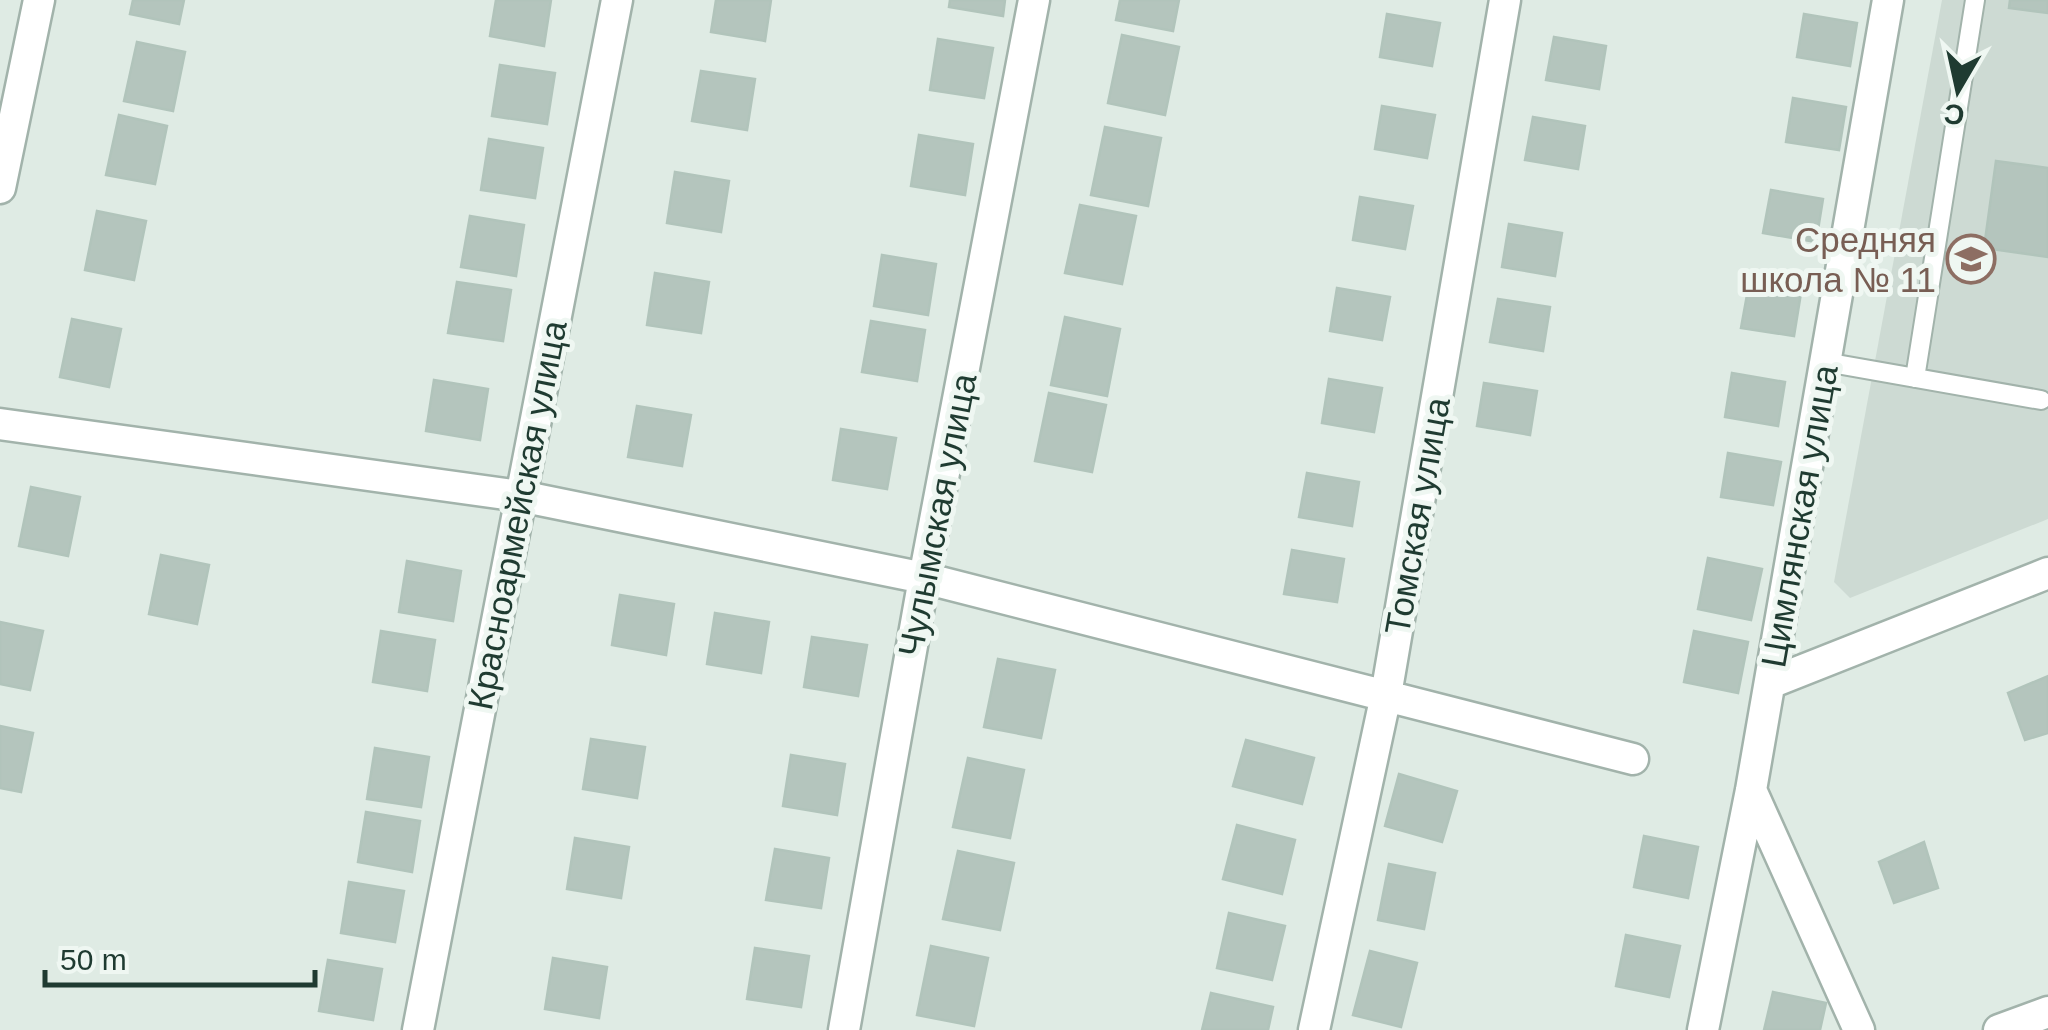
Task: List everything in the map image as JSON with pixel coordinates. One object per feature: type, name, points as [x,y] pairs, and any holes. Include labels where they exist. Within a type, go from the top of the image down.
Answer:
[{"type":"street","points":[[0,188],[39,0]]},
{"type":"street","name":"Красноармейская улица","points":[[418,1030],[617,0]]},
{"type":"street","name":"Чулымская улица","points":[[844,1030],[924,578],[1034,0]]},
{"type":"street","name":"Томская улица","points":[[1314,1030],[1386,695],[1505,0]]},
{"type":"street","name":"Цимлянская улица","points":[[1704,1030],[1751,790],[1888,0]]},
{"type":"street","points":[[0,424],[520,496],[924,578],[1633,759]]},
{"type":"street","points":[[1770,683],[2048,573]]},
{"type":"street","points":[[1751,790],[1859,1030]]},
{"type":"street","points":[[1999,1030],[2048,1012]]},
{"type":"lane","points":[[1915,378],[1975,0]]},
{"type":"lane","points":[[1826,362],[2041,400]]},
{"type":"shaded area","name":"Средняя школа № 11","points":[[1942,0],[2048,0],[2048,519],[1850,598],[1834,582]]},
{"type":"building","points":[[133,0],[184,0],[179,24],[130,14]]},
{"type":"building","points":[[496,0],[551,0],[544,46],[490,36]]},
{"type":"building","points":[[716,0],[771,0],[765,41],[711,32]]},
{"type":"building","points":[[950,0],[1005,0],[1003,16],[949,7]]},
{"type":"building","points":[[1120,0],[1179,0],[1173,31],[1116,20]]},
{"type":"building","points":[[2010,0],[2048,0],[2048,13],[2009,8]]},
{"type":"building","points":[[1387,14],[1440,23],[1432,66],[1380,57]]},
{"type":"building","points":[[1804,14],[1857,23],[1850,66],[1797,57]]},
{"type":"building","points":[[1122,35],[1179,47],[1165,115],[1108,103]]},
{"type":"building","points":[[1554,37],[1606,46],[1599,89],[1546,80]]},
{"type":"building","points":[[938,39],[993,48],[984,98],[930,90]]},
{"type":"building","points":[[137,42],[185,52],[173,111],[124,101]]},
{"type":"building","points":[[500,65],[555,73],[547,124],[492,116]]},
{"type":"building","points":[[701,71],[755,79],[747,130],[692,121]]},
{"type":"building","points":[[1793,98],[1846,107],[1839,150],[1786,142]]},
{"type":"building","points":[[1382,106],[1435,115],[1427,158],[1375,149]]},
{"type":"building","points":[[119,115],[167,126],[155,184],[106,175]]},
{"type":"building","points":[[1533,117],[1585,126],[1578,169],[1525,160]]},
{"type":"building","points":[[1105,127],[1161,138],[1148,206],[1091,195]]},
{"type":"building","points":[[919,135],[973,144],[965,195],[911,186]]},
{"type":"building","points":[[489,139],[543,148],[535,198],[481,190]]},
{"type":"building","points":[[1996,161],[2048,168],[2048,257],[1984,248]]},
{"type":"building","points":[[675,172],[729,181],[721,232],[667,223]]},
{"type":"building","points":[[1771,190],[1823,199],[1816,242],[1763,233]]},
{"type":"building","points":[[1360,197],[1413,206],[1405,249],[1353,240]]},
{"type":"building","points":[[1080,205],[1136,216],[1122,284],[1065,273]]},
{"type":"building","points":[[97,211],[146,221],[134,280],[85,270]]},
{"type":"building","points":[[470,216],[524,225],[516,276],[461,267]]},
{"type":"building","points":[[1509,224],[1562,233],[1555,276],[1502,267]]},
{"type":"building","points":[[882,255],[936,264],[928,315],[874,306]]},
{"type":"building","points":[[655,273],[709,282],[701,333],[647,325]]},
{"type":"building","points":[[457,282],[511,290],[503,341],[448,333]]},
{"type":"building","points":[[1749,284],[1801,293],[1794,336],[1741,328]]},
{"type":"building","points":[[1337,288],[1390,297],[1382,340],[1330,331]]},
{"type":"building","points":[[1498,299],[1550,307],[1543,351],[1490,342]]},
{"type":"building","points":[[1065,317],[1120,329],[1107,396],[1051,385]]},
{"type":"building","points":[[72,319],[121,329],[109,387],[60,377]]},
{"type":"building","points":[[871,321],[925,330],[917,381],[862,372]]},
{"type":"building","points":[[1732,373],[1785,382],[1778,426],[1725,417]]},
{"type":"building","points":[[1329,379],[1382,388],[1374,432],[1322,423]]},
{"type":"building","points":[[434,380],[488,389],[480,440],[426,431]]},
{"type":"building","points":[[1484,383],[1537,391],[1530,435],[1477,426]]},
{"type":"building","points":[[1049,393],[1106,405],[1092,472],[1035,461]]},
{"type":"building","points":[[637,406],[691,415],[682,466],[628,457]]},
{"type":"building","points":[[841,429],[896,438],[887,489],[833,480]]},
{"type":"building","points":[[1728,453],[1781,462],[1773,505],[1721,497]]},
{"type":"building","points":[[1307,473],[1359,482],[1352,526],[1299,517]]},
{"type":"building","points":[[31,487],[80,497],[68,556],[19,546]]},
{"type":"building","points":[[1292,550],[1344,559],[1337,602],[1284,594]]},
{"type":"building","points":[[161,555],[209,565],[197,624],[149,614]]},
{"type":"building","points":[[1708,558],[1762,569],[1751,620],[1698,609]]},
{"type":"building","points":[[407,561],[461,571],[453,621],[399,612]]},
{"type":"building","points":[[620,595],[674,604],[666,655],[612,645]]},
{"type":"building","points":[[715,613],[769,622],[761,673],[707,664]]},
{"type":"building","points":[[0,622],[43,631],[30,690],[0,684]]},
{"type":"building","points":[[381,631],[435,640],[427,691],[373,682]]},
{"type":"building","points":[[1694,631],[1748,642],[1738,693],[1684,682]]},
{"type":"building","points":[[812,637],[867,645],[858,696],[804,687]]},
{"type":"building","points":[[998,659],[1055,670],[1041,738],[984,727]]},
{"type":"building","points":[[2048,676],[2048,733],[2025,740],[2008,693]]},
{"type":"building","points":[[0,726],[33,733],[21,792],[0,788]]},
{"type":"building","points":[[591,739],[645,747],[637,798],[583,789]]},
{"type":"building","points":[[1246,740],[1314,758],[1302,804],[1233,786]]},
{"type":"building","points":[[375,748],[429,757],[421,807],[367,799]]},
{"type":"building","points":[[791,755],[845,764],[837,815],[783,806]]},
{"type":"building","points":[[968,758],[1024,770],[1010,838],[953,827]]},
{"type":"building","points":[[1399,774],[1457,791],[1442,842],[1385,826]]},
{"type":"building","points":[[366,812],[420,821],[412,872],[358,862]]},
{"type":"building","points":[[1237,825],[1295,840],[1282,894],[1223,879]]},
{"type":"building","points":[[1644,836],[1698,847],[1688,898],[1634,887]]},
{"type":"building","points":[[575,838],[629,847],[621,898],[567,889]]},
{"type":"building","points":[[1924,842],[1938,888],[1894,903],[1879,862]]},
{"type":"building","points":[[775,849],[829,858],[821,908],[766,900]]},
{"type":"building","points":[[958,851],[1014,863],[1000,930],[943,919]]},
{"type":"building","points":[[1389,864],[1435,873],[1424,929],[1378,920]]},
{"type":"building","points":[[349,882],[404,891],[395,942],[341,933]]},
{"type":"building","points":[[1229,913],[1285,926],[1272,980],[1217,968]]},
{"type":"building","points":[[1626,935],[1680,946],[1669,997],[1616,986]]},
{"type":"building","points":[[931,946],[988,958],[974,1026],[917,1015]]},
{"type":"building","points":[[755,948],[809,956],[801,1007],[747,999]]},
{"type":"building","points":[[1370,951],[1417,963],[1401,1027],[1353,1015]]},
{"type":"building","points":[[553,958],[607,967],[599,1018],[545,1009]]},
{"type":"building","points":[[328,960],[382,969],[373,1020],[319,1011]]},
{"type":"building","points":[[1773,992],[1826,1003],[1820,1030],[1764,1030]]},
{"type":"building","points":[[1211,993],[1273,1007],[1268,1030],[1202,1030]]},
{"type":"place","name":"Средняя школа № 11","points":[[1971,259]]}]
